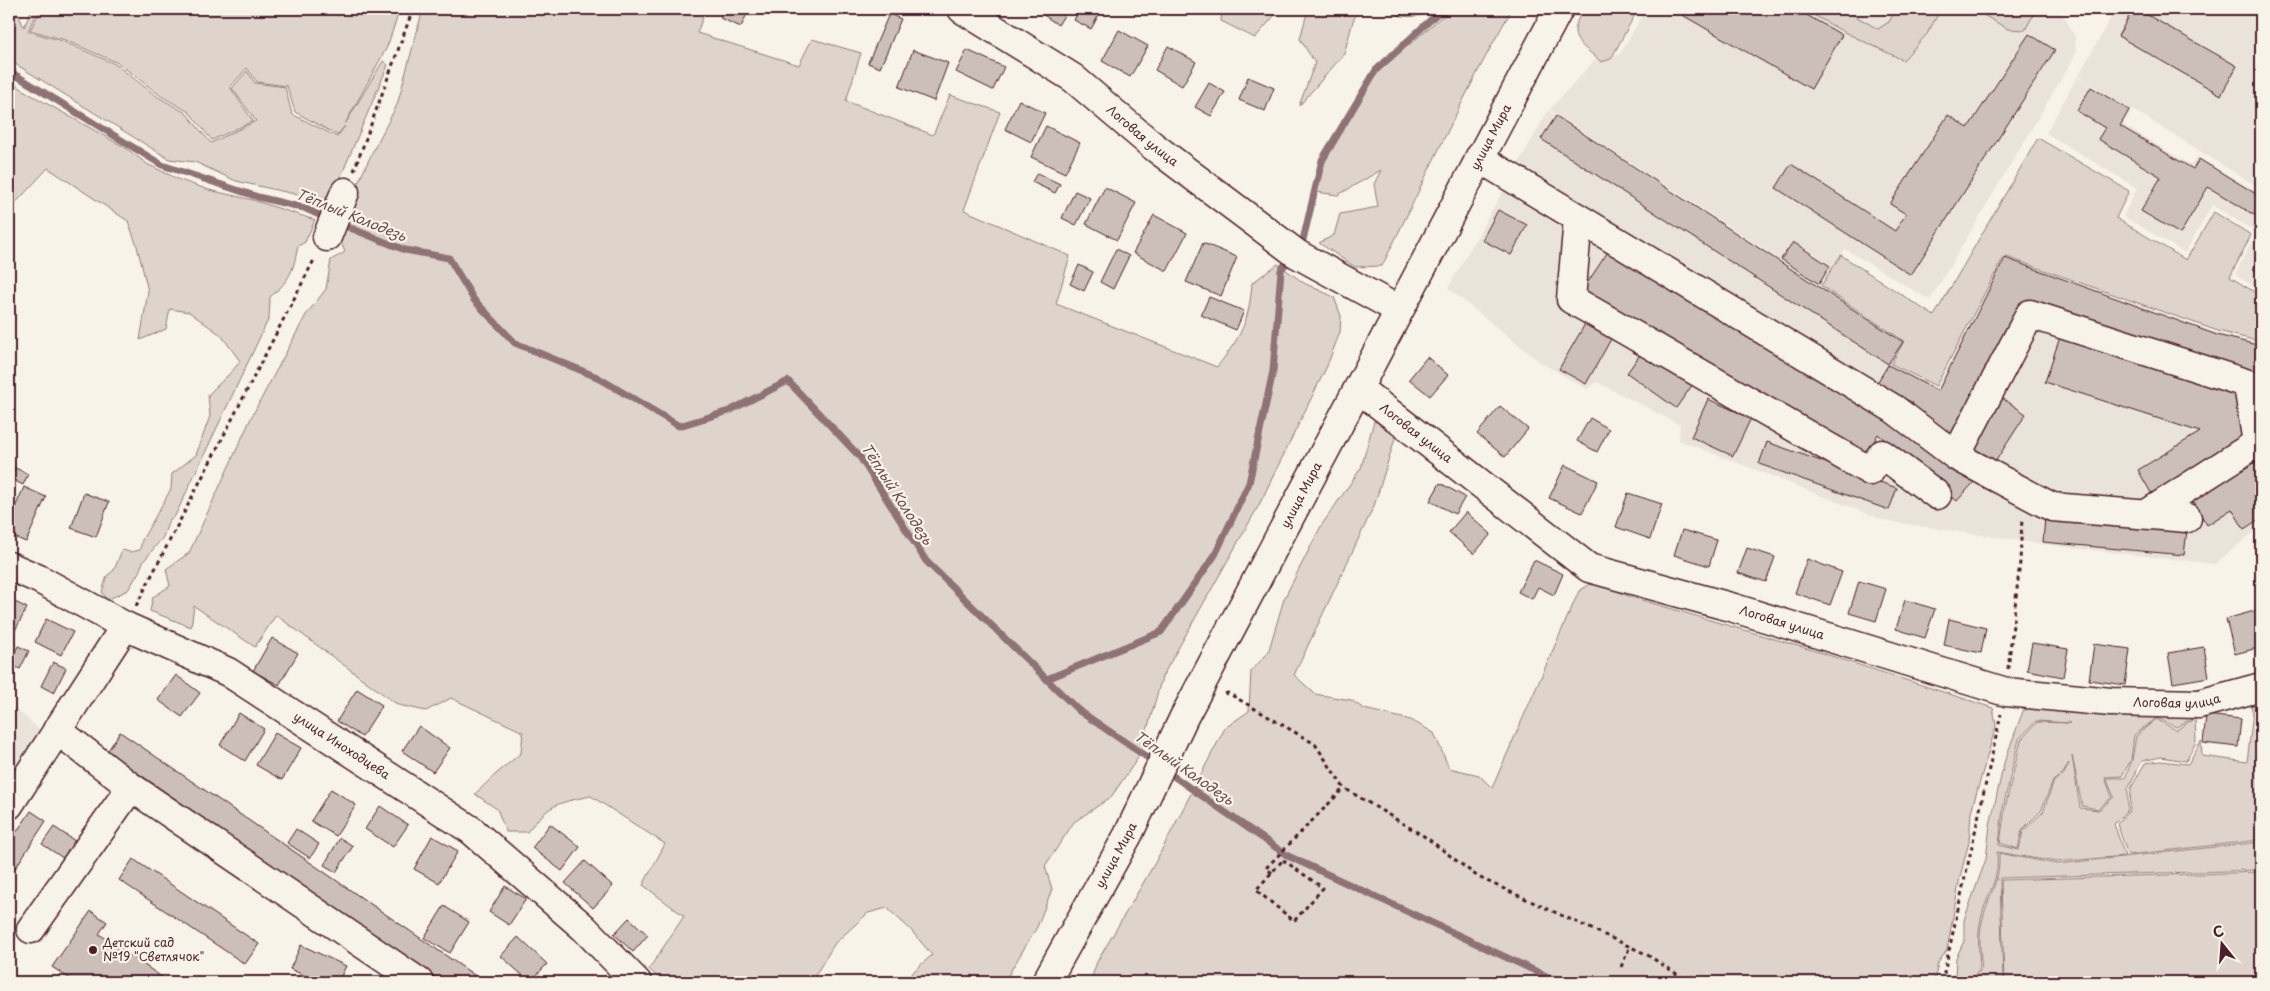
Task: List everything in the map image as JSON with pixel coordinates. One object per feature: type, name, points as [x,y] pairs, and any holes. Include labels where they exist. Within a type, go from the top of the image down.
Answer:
[{"type":"street","name":"Логовая улица","points":[[962,9],[1072,78],[1153,146],[1297,254],[1399,310]]},
{"type":"street","name":"улица Мира","points":[[1046,982],[1128,836],[1184,717],[1559,9]]},
{"type":"street","points":[[1479,158],[1894,409],[1956,456],[2052,507],[2148,513],[2187,518]]},
{"type":"street","points":[[327,237],[345,192]]},
{"type":"street","points":[[1578,219],[1571,299],[1870,471],[1882,454],[1937,495]]},
{"type":"street","points":[[1956,456],[2030,314],[2255,386],[2257,443],[2148,513]]},
{"type":"street","name":"Логовая улица","points":[[1359,389],[1589,568],[1734,608],[2006,692],[2111,702],[2199,704],[2261,687]]},
{"type":"street","name":"улица Иноходцева","points":[[9,566],[39,579],[125,626],[228,672],[471,830],[583,927],[637,982]]},
{"type":"street","points":[[9,805],[125,626]]},
{"type":"street","points":[[57,730],[131,787],[419,982]]},
{"type":"street","points":[[31,930],[131,787]]},
{"type":"path","points":[[345,192],[371,128],[412,9]]},
{"type":"path","points":[[125,626],[327,237]]},
{"type":"path","points":[[1942,982],[2006,692],[2020,562],[2023,491]]},
{"type":"path","points":[[1199,690],[1212,697],[1228,693],[1316,744],[1344,788],[1427,838],[1478,877],[1630,946],[1646,954],[1689,982]]},
{"type":"path","points":[[1272,873],[1266,868],[1344,788]]},
{"type":"path","points":[[1283,860],[1323,888],[1294,921],[1256,890],[1272,873],[1283,860]]},
{"type":"path","points":[[1621,967],[1630,946]]},
{"type":"shaded area","points":[[32,9],[44,9],[34,18],[28,31],[62,41],[115,64],[158,97],[186,113],[211,143],[256,121],[232,88],[247,71],[255,83],[285,87],[292,114],[337,137],[345,126],[337,135],[295,112],[287,86],[257,82],[247,68],[230,87],[253,121],[212,140],[189,112],[161,96],[118,63],[65,40],[30,30],[37,17],[47,9],[400,9],[387,47],[345,124],[383,61],[388,65],[330,202],[236,181],[195,162],[169,159],[9,60],[9,14],[18,14],[24,27]]},
{"type":"shaded area","points":[[423,9],[706,9],[697,33],[799,65],[812,39],[861,53],[846,101],[933,135],[950,95],[1000,112],[964,210],[1070,256],[1056,304],[1217,367],[1238,337],[1246,319],[1252,283],[1278,264],[1304,283],[1334,297],[1341,316],[1340,332],[1327,366],[1259,505],[1162,677],[1140,755],[1111,797],[1074,822],[1045,866],[1052,889],[1037,927],[1004,982],[905,982],[932,955],[910,929],[887,908],[868,913],[835,943],[811,982],[663,982],[649,969],[684,916],[643,885],[665,844],[591,796],[554,806],[527,832],[506,832],[497,809],[475,794],[521,753],[523,732],[451,698],[426,711],[398,705],[276,615],[255,647],[194,606],[191,627],[150,611],[153,597],[170,586],[166,569],[189,553],[252,416],[306,315],[326,289],[331,260],[345,252],[336,230],[397,105]]},
{"type":"shaded area","points":[[1222,9],[1280,9],[1255,38],[1221,21]]},
{"type":"shaded area","points":[[1308,9],[1359,9],[1353,21],[1344,54],[1299,106],[1315,63],[1300,39]]},
{"type":"shaded area","points":[[1387,9],[1436,9],[1417,16],[1404,16],[1392,13]]},
{"type":"shaded area","points":[[1454,9],[1512,9],[1461,104],[1382,266],[1355,267],[1319,243],[1334,235],[1340,214],[1378,207],[1374,184],[1381,170],[1338,195],[1316,192],[1325,162],[1377,73],[1440,18]]},
{"type":"shaded area","points":[[1583,9],[1638,9],[1611,59],[1601,62],[1577,39],[1575,27]]},
{"type":"shaded area","points":[[1646,9],[2055,9],[2064,16],[2075,37],[2076,54],[1930,300],[1845,249],[1821,286],[1549,110],[1594,61],[1620,54]]},
{"type":"shaded area","points":[[1803,9],[1843,9],[1878,29],[1889,22],[1896,9],[1941,9],[1927,34],[1903,60],[1844,32]]},
{"type":"shaded area","points":[[1973,9],[2036,10],[2025,30],[2008,29]]},
{"type":"shaded area","points":[[2116,9],[2261,9],[2261,189],[2132,109],[2123,125],[2191,165],[2197,157],[2261,194],[2261,291],[2235,275],[2256,232],[2212,205],[2185,253],[2123,216],[2137,188],[2046,133],[2077,77],[2112,98],[2078,76]]},
{"type":"shaded area","points":[[9,80],[28,93],[126,148],[147,164],[180,180],[209,190],[253,200],[315,220],[305,242],[298,246],[290,275],[270,297],[269,318],[175,516],[169,520],[163,537],[143,562],[128,590],[107,600],[102,592],[107,576],[114,570],[122,550],[130,552],[140,550],[142,540],[171,489],[172,474],[196,455],[210,416],[208,395],[230,374],[240,361],[221,335],[189,312],[170,309],[166,329],[140,340],[148,291],[137,246],[128,221],[48,168],[9,210]]},
{"type":"shaded area","points":[[1548,111],[1905,341],[1891,364],[1937,388],[2004,257],[2217,333],[2261,344],[2261,526],[2215,564],[2048,545],[1886,521],[1679,440],[1680,425],[1597,382],[1587,389],[1540,362],[1448,288]]},
{"type":"shaded area","points":[[2038,138],[2129,191],[2116,218],[2186,260],[2214,212],[2251,235],[2230,277],[2261,296],[2261,342],[2218,331],[2004,256],[1936,386],[1891,364],[1904,341],[1821,286],[1841,255],[1934,316]]},
{"type":"shaded area","points":[[1374,421],[1397,432],[1374,506],[1294,675],[1315,694],[1351,700],[1364,709],[1411,720],[1434,733],[1449,768],[1479,775],[1492,788],[1579,591],[1595,581],[1628,596],[1822,653],[1993,708],[1996,726],[1971,812],[1969,842],[1960,877],[1947,950],[1938,963],[1934,982],[1090,982],[1097,962],[1156,861],[1225,728],[1249,711],[1251,671],[1268,653],[1284,599],[1321,526],[1361,468]]},
{"type":"shaded area","points":[[2261,696],[2261,840],[2128,855],[2117,824],[2130,810],[2131,788],[2145,763],[2160,761],[2188,764],[2201,741],[2202,756],[2247,762],[2253,713],[2249,699]]},
{"type":"shaded area","points":[[9,703],[46,735],[9,792]]},
{"type":"shaded area","points":[[2034,703],[2195,717],[2176,727],[2157,718],[2134,735],[2131,760],[2122,776],[2105,777],[2112,797],[2098,809],[2082,806],[2072,755],[2080,808],[2099,810],[2114,797],[2106,778],[2125,778],[2132,760],[2136,736],[2156,719],[2176,730],[2195,718],[2196,742],[2186,761],[2161,757],[2142,761],[2128,788],[2128,810],[2114,824],[2125,856],[2056,862],[1997,852],[1997,871],[1980,925],[1980,969],[1967,982],[1952,982],[1955,977],[1956,958],[1964,941],[1964,920],[1986,859],[1990,825],[2004,763],[2023,711]],"holes":[[[2036,721],[2070,723],[2037,722],[2021,740],[2005,808],[2000,843],[2018,849],[2022,830],[2041,811],[2053,781],[2064,772],[2069,763],[2064,774],[2054,781],[2043,812],[2023,831],[2019,850],[1999,845],[2003,808],[2019,739]]]},
{"type":"shaded area","points":[[2261,842],[2261,870],[2000,878],[2003,982],[1969,982],[1982,969],[1980,950],[1981,924],[1996,879],[1999,853],[2057,864]]},
{"type":"shaded area","points":[[2261,872],[2261,982],[2004,982],[2001,880]]},
{"type":"building","points":[[724,9],[749,9],[741,27],[720,18]]},
{"type":"building","points":[[828,9],[846,9],[843,16]]},
{"type":"building","points":[[1035,9],[1068,9],[1058,25]]},
{"type":"building","points":[[1080,9],[1102,9],[1091,29],[1074,20]]},
{"type":"building","points":[[1672,9],[1796,9],[1842,35],[1811,89]]},
{"type":"building","points":[[2133,9],[2137,9],[2237,66],[2221,95],[2118,36]]},
{"type":"building","points":[[889,14],[901,19],[880,68],[868,63]]},
{"type":"building","points":[[1119,30],[1148,46],[1130,77],[1102,61]]},
{"type":"building","points":[[2029,34],[2055,50],[1911,275],[1776,188],[1791,164],[1895,231],[1906,214],[1890,204],[1948,115],[1968,128]]},
{"type":"building","points":[[1168,46],[1196,62],[1182,86],[1155,70]]},
{"type":"building","points":[[913,50],[948,63],[934,101],[899,87]]},
{"type":"building","points":[[967,50],[1004,67],[993,90],[956,72]]},
{"type":"building","points":[[1248,77],[1274,88],[1265,111],[1239,100]]},
{"type":"building","points":[[1209,83],[1225,92],[1211,116],[1195,107]]},
{"type":"building","points":[[2091,87],[2129,110],[2120,126],[2193,169],[2199,159],[2261,197],[2261,219],[2208,187],[2180,234],[2141,211],[2161,177],[2098,139],[2105,128],[2077,111]]},
{"type":"building","points":[[1019,100],[1045,113],[1031,142],[1005,129]]},
{"type":"building","points":[[1556,116],[1903,342],[1888,364],[1541,139]]},
{"type":"building","points":[[1046,126],[1080,143],[1065,173],[1031,157]]},
{"type":"building","points":[[1037,173],[1060,184],[1055,193],[1032,182]]},
{"type":"building","points":[[1105,187],[1136,203],[1117,240],[1086,224]]},
{"type":"building","points":[[1075,191],[1090,198],[1076,225],[1062,218]]},
{"type":"building","points":[[1498,210],[1527,225],[1511,255],[1482,240]]},
{"type":"building","points":[[1154,215],[1187,233],[1167,271],[1133,253]]},
{"type":"building","points":[[1793,242],[1830,266],[1819,284],[1781,259]]},
{"type":"building","points":[[1203,243],[1237,257],[1221,296],[1186,282]]},
{"type":"building","points":[[1611,247],[1897,420],[1974,482],[1957,501],[1878,434],[1866,456],[1580,294]]},
{"type":"building","points":[[1116,249],[1129,256],[1113,289],[1100,282]]},
{"type":"building","points":[[2261,255],[2261,274],[2253,269]]},
{"type":"building","points":[[2005,258],[2217,335],[2261,346],[2261,376],[2206,364],[2022,301],[1952,439],[1907,414],[1913,403],[1877,383],[1888,365],[1938,391]]},
{"type":"building","points":[[1079,265],[1093,272],[1084,291],[1070,284]]},
{"type":"building","points":[[1209,297],[1244,311],[1236,330],[1201,315]]},
{"type":"building","points":[[1585,324],[1611,339],[1586,384],[1559,369]]},
{"type":"building","points":[[2061,334],[2241,392],[2249,434],[2154,498],[2138,470],[2200,432],[2045,382]]},
{"type":"building","points":[[1644,349],[1693,384],[1676,408],[1627,373]]},
{"type":"building","points":[[1427,357],[1448,375],[1430,396],[1409,379]]},
{"type":"building","points":[[1999,396],[2026,414],[1995,462],[1968,445]]},
{"type":"building","points":[[1708,399],[1751,418],[1733,456],[1691,437]]},
{"type":"building","points":[[1500,406],[1528,429],[1505,457],[1477,434]]},
{"type":"building","points":[[1590,418],[1609,429],[1597,452],[1577,441]]},
{"type":"building","points":[[1767,442],[1897,488],[1889,510],[1759,464]]},
{"type":"building","points":[[2261,455],[2261,490],[2254,495],[2261,506],[2261,518],[2244,529],[2232,509],[2207,525],[2191,498]]},
{"type":"building","points":[[9,465],[28,474],[23,485],[9,478]]},
{"type":"building","points":[[1565,465],[1598,481],[1582,513],[1549,498]]},
{"type":"building","points":[[1440,483],[1465,497],[1455,514],[1430,501]]},
{"type":"building","points":[[24,487],[46,497],[26,542],[9,535],[9,510],[13,512]]},
{"type":"building","points":[[84,493],[109,502],[96,537],[71,528]]},
{"type":"building","points":[[1628,493],[1662,504],[1650,539],[1616,527]]},
{"type":"building","points":[[1466,512],[1491,534],[1474,554],[1449,532]]},
{"type":"building","points":[[2045,517],[2187,530],[2184,555],[2043,542]]},
{"type":"building","points":[[1682,530],[1717,540],[1709,566],[1674,555]]},
{"type":"building","points":[[1747,548],[1775,557],[1766,582],[1738,573]]},
{"type":"building","points":[[1807,559],[1842,572],[1830,605],[1795,593]]},
{"type":"building","points":[[1534,560],[1563,574],[1554,595],[1538,587],[1532,599],[1518,592]]},
{"type":"building","points":[[1859,581],[1886,589],[1876,621],[1849,613]]},
{"type":"building","points":[[9,599],[27,608],[12,636],[9,634]]},
{"type":"building","points":[[1905,600],[1935,609],[1925,638],[1896,629]]},
{"type":"building","points":[[2261,609],[2261,647],[2235,654],[2226,619]]},
{"type":"building","points":[[46,619],[73,632],[61,655],[35,642]]},
{"type":"building","points":[[1949,619],[1986,628],[1981,653],[1944,645]]},
{"type":"building","points":[[272,638],[298,653],[279,685],[253,671]]},
{"type":"building","points":[[2032,643],[2068,649],[2063,677],[2027,670]]},
{"type":"building","points":[[2094,644],[2130,649],[2125,685],[2089,680]]},
{"type":"building","points":[[18,646],[29,651],[20,669],[9,664]]},
{"type":"building","points":[[2204,647],[2209,677],[2173,683],[2168,653]]},
{"type":"building","points":[[53,662],[66,668],[54,693],[41,686]]},
{"type":"building","points":[[176,675],[200,693],[182,717],[158,700]]},
{"type":"building","points":[[357,689],[382,705],[362,737],[337,721]]},
{"type":"building","points":[[239,713],[264,729],[245,761],[220,745]]},
{"type":"building","points":[[2206,715],[2241,719],[2238,747],[2203,743]]},
{"type":"building","points":[[419,726],[450,748],[433,772],[402,751]]},
{"type":"building","points":[[120,732],[477,977],[474,982],[442,982],[107,752]]},
{"type":"building","points":[[275,733],[301,748],[282,780],[256,765]]},
{"type":"building","points":[[331,789],[356,805],[336,836],[311,821]]},
{"type":"building","points":[[380,806],[408,825],[393,847],[365,829]]},
{"type":"building","points":[[31,811],[46,821],[12,873],[9,870],[9,843]]},
{"type":"building","points":[[550,824],[580,847],[562,871],[532,848]]},
{"type":"building","points":[[54,827],[78,843],[66,860],[42,844]]},
{"type":"building","points":[[296,829],[319,844],[310,858],[287,843]]},
{"type":"building","points":[[432,836],[458,851],[439,883],[414,869]]},
{"type":"building","points":[[340,838],[353,846],[336,872],[324,865]]},
{"type":"building","points":[[133,859],[259,944],[245,964],[119,880]]},
{"type":"building","points":[[585,861],[613,886],[593,908],[565,883]]},
{"type":"building","points":[[505,886],[526,899],[509,925],[489,912]]},
{"type":"building","points":[[444,906],[469,922],[450,953],[424,938]]},
{"type":"building","name":"Детский сад №19 \"Светлячок\"","points":[[91,911],[107,922],[99,934],[169,982],[75,982],[52,967]]},
{"type":"building","points":[[629,918],[648,935],[633,952],[614,934]]},
{"type":"building","points":[[518,937],[547,964],[530,982],[501,956]]},
{"type":"building","points":[[301,945],[346,966],[338,982],[319,982],[290,969]]},
{"type":"waterway","points":[[1297,248],[1303,240],[1322,160],[1376,70],[1438,13],[1446,9]]},
{"type":"waterway","name":"Тёплый Колодезь","points":[[9,71],[162,165],[258,197],[304,208],[328,219]]},
{"type":"waterway","name":"Тёплый Колодезь","points":[[338,223],[405,250],[449,258],[474,300],[515,343],[597,377],[679,426],[729,411],[788,381],[860,457],[926,561],[1078,710],[1157,764]]},
{"type":"waterway","points":[[1047,679],[1161,632],[1215,555],[1249,483],[1273,371],[1281,270],[1291,256]]},
{"type":"waterway","name":"Тёплый Колодезь","points":[[1166,771],[1288,856],[1559,982]]},
{"type":"place","name":"Детский сад №19 \"Светлячок\"","points":[[93,950]]}]
